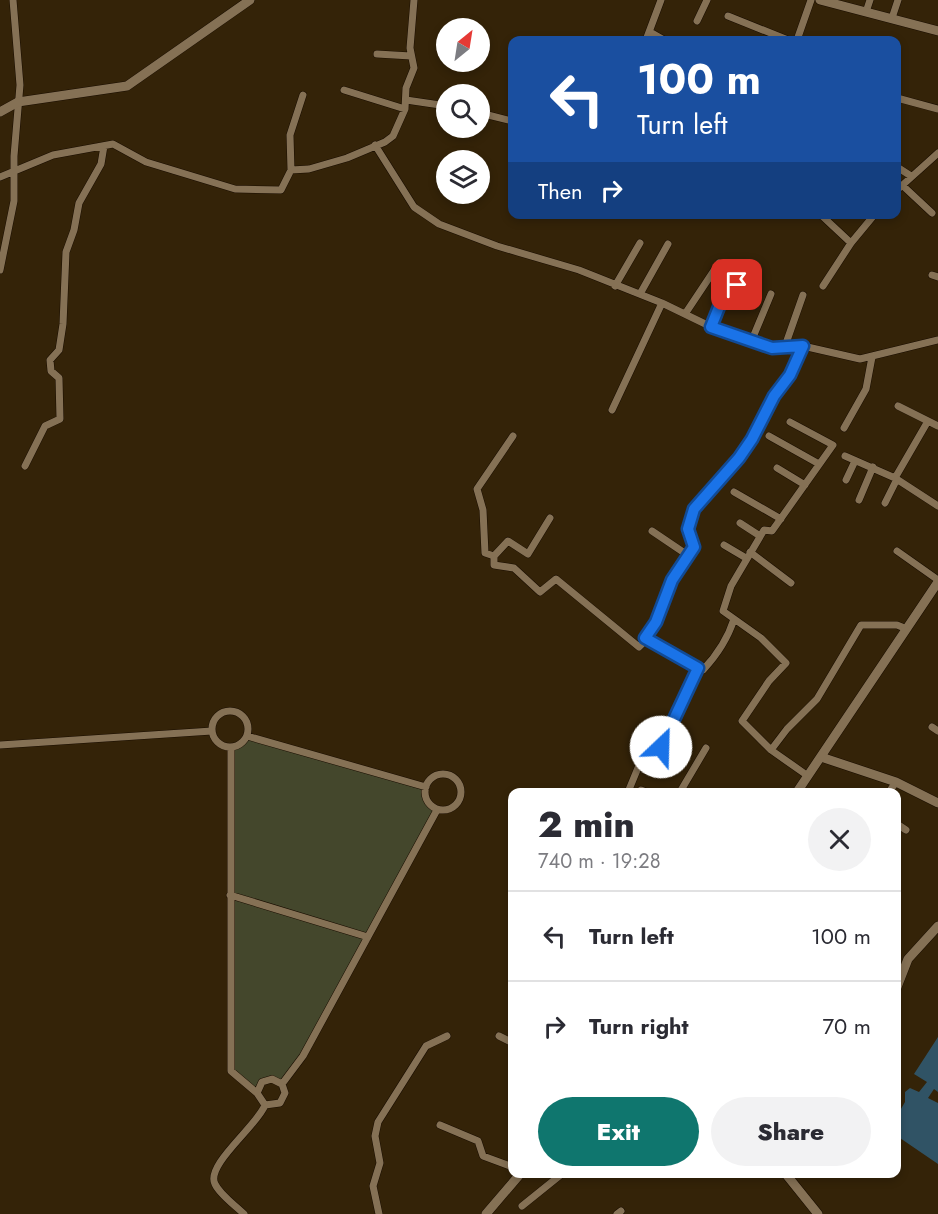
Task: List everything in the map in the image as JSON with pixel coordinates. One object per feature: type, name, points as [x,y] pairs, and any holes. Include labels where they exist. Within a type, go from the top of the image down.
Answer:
[{"type":"street","points":[[0,270],[8,219],[14,201],[20,73],[13,0]]},
{"type":"street","points":[[0,112],[18,102],[127,86],[250,0]]},
{"type":"street","points":[[291,170],[309,169],[347,158],[393,136],[405,109],[406,88],[414,68],[411,56],[414,0]]},
{"type":"street","points":[[648,36],[661,0]]},
{"type":"street","points":[[697,21],[707,0]]},
{"type":"street","points":[[798,36],[811,0]]},
{"type":"street","points":[[866,12],[870,0]]},
{"type":"street","points":[[892,18],[898,0]]},
{"type":"street","points":[[826,1],[936,28]]},
{"type":"street","points":[[728,16],[778,36]]},
{"type":"street","points":[[650,32],[657,36]]},
{"type":"street","points":[[377,54],[411,56]]},
{"type":"street","points":[[344,90],[405,109]]},
{"type":"street","points":[[0,177],[53,155],[113,144],[146,162],[235,189],[281,190],[291,170],[290,135],[303,95]]},
{"type":"street","points":[[406,100],[436,104]]},
{"type":"street","points":[[901,100],[938,109]]},
{"type":"street","points":[[490,116],[508,120]]},
{"type":"street","points":[[375,145],[414,207],[439,224],[497,246],[579,270],[751,342],[784,349],[803,346],[860,358],[938,340]]},
{"type":"street","points":[[25,465],[45,426],[60,419],[59,378],[51,370],[50,360],[59,351],[63,324],[66,252],[74,230],[79,203],[101,164],[104,146]]},
{"type":"street","points":[[901,187],[938,153]]},
{"type":"street","points":[[901,170],[911,176]]},
{"type":"street","points":[[901,189],[932,213]]},
{"type":"street","points":[[825,219],[851,243]]},
{"type":"street","points":[[823,286],[851,243],[871,219]]},
{"type":"street","points":[[615,286],[640,243]]},
{"type":"street","points":[[640,294],[668,244]]},
{"type":"street","points":[[685,314],[719,263]]},
{"type":"street","points":[[711,327],[723,297],[737,285]]},
{"type":"street","points":[[751,342],[771,294]]},
{"type":"street","points":[[784,349],[803,295]]},
{"type":"street","points":[[612,410],[662,303]]},
{"type":"street","points":[[550,518],[528,554],[508,541],[494,556],[494,565],[514,567],[540,592],[556,579],[639,646],[656,622],[672,580],[694,547],[688,529],[694,509],[739,458],[752,439],[774,396],[790,375],[803,346]]},
{"type":"street","points":[[844,428],[866,389],[872,357]]},
{"type":"street","points":[[898,406],[938,426]]},
{"type":"street","points":[[885,503],[928,421]]},
{"type":"street","points":[[790,422],[833,443],[771,532],[765,530],[760,536],[731,586],[723,611],[761,638],[786,663],[769,681],[742,721],[771,750],[808,776]]},
{"type":"street","points":[[494,556],[485,553],[483,510],[477,489],[513,436]]},
{"type":"street","points":[[769,436],[819,464]]},
{"type":"street","points":[[845,456],[896,479],[938,506]]},
{"type":"street","points":[[846,480],[855,461]]},
{"type":"street","points":[[859,500],[873,467]]},
{"type":"street","points":[[777,468],[805,485]]},
{"type":"street","points":[[734,492],[780,519]]},
{"type":"street","points":[[740,523],[760,536]]},
{"type":"street","points":[[652,531],[689,556]]},
{"type":"street","points":[[724,545],[748,555],[791,583]]},
{"type":"street","points":[[800,788],[938,581],[897,551]]},
{"type":"street","points":[[645,638],[704,670],[715,657],[734,619]]},
{"type":"street","points":[[771,750],[787,729],[817,699],[861,625],[897,625],[907,629]]},
{"type":"street","points":[[630,788],[640,763],[646,757],[660,752],[664,736],[698,668]]},
{"type":"street","points":[[222,712],[237,712],[247,722],[247,736],[243,742],[231,747],[218,743],[212,731],[216,717],[222,712]]},
{"type":"street","points":[[0,745],[212,731]]},
{"type":"street","points":[[247,736],[426,787]]},
{"type":"street","points":[[231,747],[231,1071],[257,1093],[266,1105]]},
{"type":"street","points":[[682,788],[706,748]]},
{"type":"street","points":[[821,757],[896,782],[938,803]]},
{"type":"street","points":[[442,774],[449,775],[460,784],[462,791],[457,805],[452,809],[437,810],[427,801],[426,787],[429,780],[442,774]]},
{"type":"street","points":[[892,788],[896,782]]},
{"type":"street","points":[[266,1105],[276,1105],[284,1098],[282,1084],[303,1056],[437,810]]},
{"type":"street","points":[[901,827],[906,830]]},
{"type":"street","points":[[230,895],[368,937]]},
{"type":"street","points":[[901,977],[908,959],[938,926]]},
{"type":"street","points":[[379,1214],[373,1186],[380,1162],[375,1136],[378,1122],[426,1046],[447,1036]]},
{"type":"street","points":[[499,1036],[508,1040]]},
{"type":"street","points":[[257,1093],[262,1082],[267,1079],[273,1079],[282,1084]]},
{"type":"street","points":[[244,1214],[215,1186],[213,1178],[216,1166],[258,1118],[266,1105]]},
{"type":"street","points":[[440,1125],[478,1141],[483,1156],[508,1165]]},
{"type":"street","points":[[486,1214],[517,1178]]},
{"type":"street","points":[[522,1206],[557,1178]]},
{"type":"street","points":[[788,1178],[818,1214]]},
{"type":"green space","points":[[247,736],[426,787],[427,801],[437,810],[303,1056],[282,1084],[267,1079],[257,1093],[231,1071],[231,747],[238,746]]},
{"type":"water","points":[[938,1037],[938,1092],[934,1089],[928,1098],[938,1103],[938,1164],[901,1139],[901,1109],[905,1102],[905,1092],[910,1088],[919,1092],[927,1082],[914,1074]]},
{"type":"route","points":[[661,747],[664,736],[698,668],[645,638],[656,622],[672,580],[694,547],[695,543],[688,529],[694,509],[739,458],[752,439],[774,396],[790,375],[803,346],[772,348],[728,335],[711,327],[723,297],[737,285]]}]
